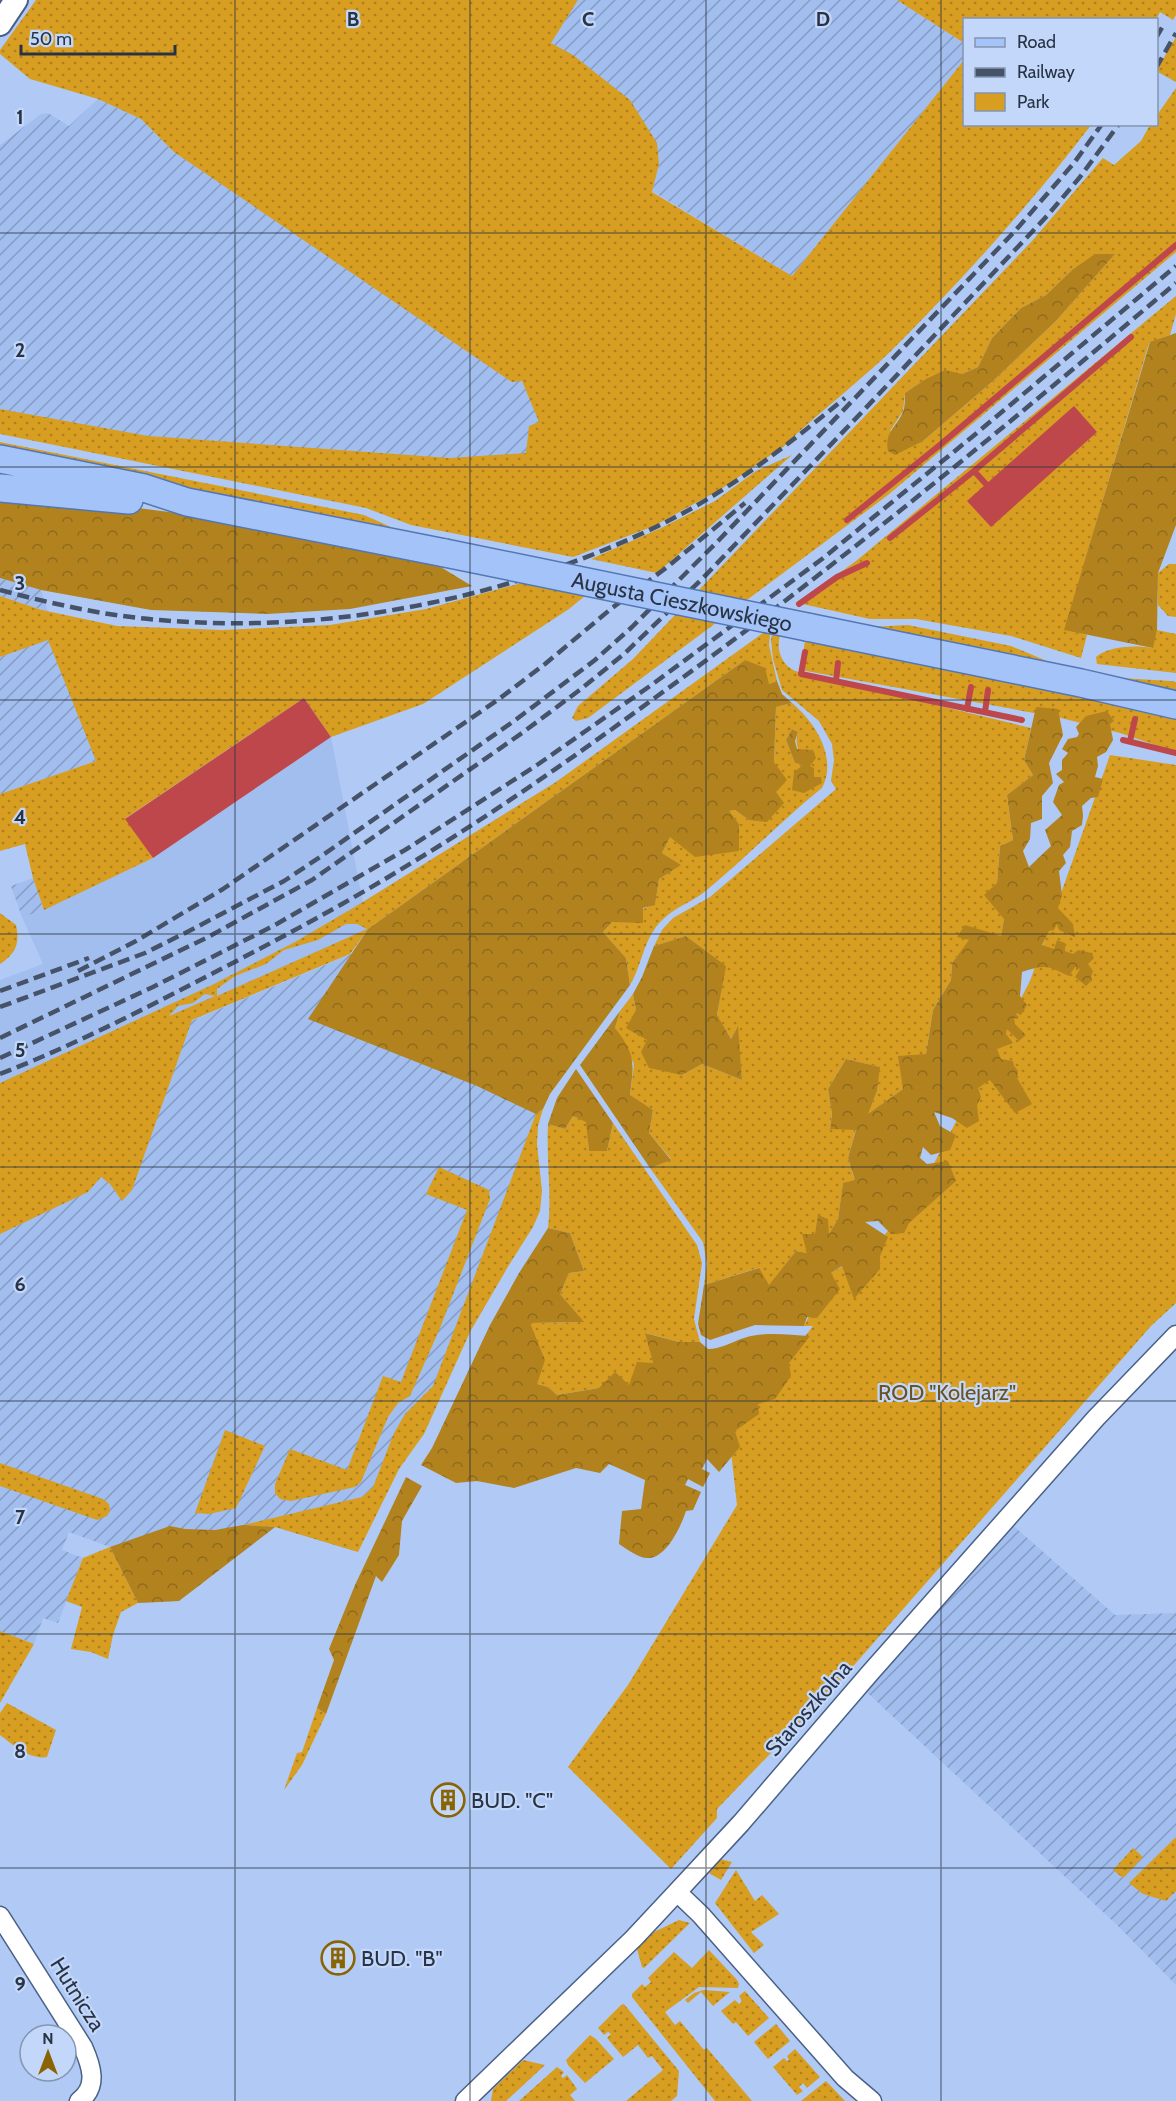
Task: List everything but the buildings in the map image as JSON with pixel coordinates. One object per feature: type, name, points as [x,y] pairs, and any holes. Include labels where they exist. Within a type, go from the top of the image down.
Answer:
[{"type":"main road","name":"Augusta Cieszkowskiego","points":[[0,459],[144,488],[187,502],[1081,683],[1176,705]]},
{"type":"main road","name":"Augusta Cieszkowskiego","points":[[0,488],[143,501],[187,502]]},
{"type":"street","points":[[0,24],[16,0]]},
{"type":"street","name":"Staroszkolna","points":[[465,2101],[634,1938],[677,1892],[741,1823],[859,1685],[1096,1418],[1176,1335]]},
{"type":"street","points":[[677,1892],[701,1915],[844,2078],[872,2101]]},
{"type":"street","name":"Hutnicza","points":[[0,1916],[83,2046],[90,2063],[92,2081],[90,2090],[79,2101]]},
{"type":"shaded area","points":[[578,0],[897,0],[963,42],[963,61],[792,276],[652,191],[659,164],[550,43]]},
{"type":"shaded area","points":[[98,99],[141,119],[174,152],[522,381],[585,528],[0,419],[0,145],[41,114],[48,113],[69,126]]},
{"type":"shaded area","points":[[1074,406],[1097,432],[991,527],[967,501]]},
{"type":"shaded area","points":[[0,578],[41,590],[96,761],[0,794],[0,657],[48,639],[42,610],[0,596]]},
{"type":"shaded area","points":[[304,698],[331,737],[153,858],[125,819]]},
{"type":"shaded area","points":[[331,737],[368,929],[238,988],[137,1029],[0,1094],[0,980],[43,964],[11,886],[44,909],[153,858]]},
{"type":"shaded area","points":[[33,878],[44,910],[22,917],[11,886]]},
{"type":"shaded area","points":[[380,942],[570,1027],[418,1427],[405,1423],[358,1552],[275,1527],[179,1601],[138,1603],[110,1547],[69,1532],[62,1550],[83,1558],[58,1623],[43,1618],[34,1644],[0,1631],[0,1110],[129,1047]]},
{"type":"shaded area","points":[[1007,1520],[1115,1615],[1176,1613],[1176,1985],[1117,1925],[859,1685]]},
{"type":"green space","points":[[36,0],[578,0],[551,43],[573,55],[630,100],[657,143],[659,164],[652,192],[792,276],[963,61],[963,126],[1090,126],[1020,213],[944,297],[891,351],[791,439],[793,440],[721,489],[654,526],[573,557],[411,525],[366,508],[0,434],[0,409],[148,436],[450,458],[526,453],[529,426],[539,422],[522,381],[512,382],[174,152],[141,119],[98,99],[30,79],[0,54],[0,50]]},
{"type":"green space","points":[[897,0],[1176,0],[1176,15],[1173,20],[1160,12],[1157,18],[963,18],[963,42]]},
{"type":"green space","points":[[1176,37],[1176,82],[1158,72],[1158,68]]},
{"type":"green space","points":[[1176,88],[1176,252],[888,495],[588,718],[576,721],[572,718],[578,706],[633,659],[1032,241],[1103,158],[1114,165],[1141,141],[1149,126],[1158,126],[1158,114]],"holes":[[[1114,255],[1056,321],[993,381],[923,441],[890,431],[903,411],[905,393],[924,380],[962,374],[978,367],[992,338],[1021,308],[1046,295],[1072,270]]]},
{"type":"green space","points":[[1095,254],[1115,254],[1056,321],[993,381],[923,441],[895,455],[888,451],[887,445],[891,430],[903,412],[905,393],[945,370],[962,374],[978,367],[992,338],[1021,308],[1046,295],[1072,270]]},
{"type":"green space","points":[[1176,296],[1176,314],[1170,335],[1149,343],[1065,629],[1087,635],[1081,658],[1011,636],[916,619],[870,619],[798,603],[856,561]]},
{"type":"green space","points":[[1176,333],[1176,525],[1158,573],[1157,630],[1153,648],[1064,630],[1150,342]]},
{"type":"green space","points":[[0,442],[364,515],[402,532],[0,451]]},
{"type":"green space","points":[[792,455],[657,573],[591,559],[715,501],[756,471]]},
{"type":"green space","points":[[0,495],[83,501],[185,514],[434,563],[472,586],[350,609],[267,614],[151,610],[41,590],[0,578]]},
{"type":"green space","points":[[1169,564],[1176,564],[1176,617],[1168,616],[1158,605],[1158,573]]},
{"type":"green space","points":[[525,582],[586,595],[569,609],[423,704],[331,737],[304,698],[126,818],[153,858],[44,910],[25,844],[0,851],[0,794],[96,761],[48,640],[0,657],[0,596],[42,610],[117,626],[222,630],[330,625],[426,609]]},
{"type":"green space","points":[[908,625],[1011,646],[1054,664],[869,627]]},
{"type":"green space","points":[[767,630],[770,634],[769,645],[777,681],[769,684],[745,660],[368,929],[350,954],[192,1020],[132,1190],[122,1201],[110,1184],[101,1177],[88,1192],[0,1234],[0,1083],[212,985],[295,942],[556,782]],"holes":[[[346,924],[357,924],[367,929],[217,996],[217,989],[235,976],[266,964],[284,950],[318,940]],[[205,994],[215,996],[169,1016],[178,1006],[193,1003]]]},
{"type":"green space","points":[[1157,630],[1176,634],[1176,673],[1097,664],[1096,657],[1101,653],[1131,647],[1152,648]]},
{"type":"green space","points":[[772,634],[780,635],[781,656],[786,665],[795,671],[1031,728],[1024,760],[1033,775],[1007,795],[1013,840],[1000,846],[997,883],[1004,919],[1001,936],[970,940],[952,963],[951,980],[933,1010],[926,1054],[903,1089],[867,1115],[877,1091],[879,1067],[846,1059],[828,1089],[832,1114],[830,1128],[856,1129],[848,1158],[855,1181],[843,1184],[838,1219],[828,1236],[815,1234],[807,1253],[796,1251],[769,1286],[758,1268],[704,1285],[707,1264],[703,1242],[650,1168],[671,1159],[649,1133],[653,1110],[630,1096],[634,1064],[615,1028],[620,1011],[633,994],[636,1010],[648,1040],[682,1075],[702,1064],[742,1080],[737,1028],[731,1039],[717,1016],[725,966],[686,936],[654,946],[662,930],[673,918],[710,897],[836,789],[831,781],[834,760],[832,744],[819,721],[782,690],[773,659]]},
{"type":"green space","points":[[805,640],[918,661],[1176,717],[1176,752],[1120,733],[1061,718],[801,670]]},
{"type":"green space","points":[[745,660],[765,668],[769,684],[777,681],[782,694],[792,703],[776,707],[774,762],[787,780],[776,792],[784,803],[767,822],[749,820],[735,810],[729,811],[739,824],[739,851],[695,857],[670,837],[662,853],[681,865],[659,879],[655,905],[643,908],[643,923],[612,922],[603,932],[626,958],[630,985],[550,1094],[543,1109],[536,1114],[477,1086],[308,1019],[368,929]]},
{"type":"green space","points":[[1120,678],[1176,682],[1176,691]]},
{"type":"green space","points":[[792,703],[816,730],[826,753],[826,777],[822,788],[708,889],[676,910],[656,927],[630,985],[626,958],[603,932],[612,922],[655,904],[659,879],[680,865],[662,853],[670,837],[739,851],[739,824],[728,811],[735,810],[749,820],[776,792],[774,762],[776,707]],"holes":[[[792,729],[798,732],[797,745],[801,756],[814,777],[821,777],[792,790],[804,765],[795,763],[786,740]]]},
{"type":"green space","points":[[1036,707],[1058,709],[1063,735],[1049,763],[1053,783],[1042,796],[1042,819],[1031,823],[1030,839],[1023,851],[1029,867],[1051,846],[1045,830],[1062,815],[1053,802],[1059,785],[1064,782],[1056,774],[1062,770],[1062,760],[1068,753],[1062,749],[1068,739],[1077,737],[1079,734],[1076,727],[1086,716],[1107,711],[1114,721],[1110,724],[1113,740],[1106,752],[1097,757],[1098,766],[1095,777],[1103,779],[1098,797],[1091,798],[1082,806],[1082,825],[1072,831],[1070,847],[1063,855],[1066,863],[1059,871],[1062,895],[1058,908],[1073,924],[1075,937],[1059,930],[1057,924],[1054,930],[1049,931],[1042,945],[1054,949],[1057,940],[1065,943],[1065,951],[1073,954],[1078,950],[1092,953],[1094,958],[1088,964],[1093,971],[1092,980],[1086,986],[1075,977],[1080,969],[1075,967],[1069,976],[1046,967],[1022,972],[1020,996],[1027,1005],[1021,1015],[1016,1013],[1018,1019],[1014,1018],[1015,1024],[1026,1035],[1019,1041],[1007,1029],[1006,1034],[1013,1043],[997,1049],[1001,1059],[1013,1061],[1018,1071],[1017,1078],[1032,1104],[1015,1113],[990,1080],[978,1088],[981,1097],[977,1105],[979,1121],[967,1128],[952,1118],[934,1112],[940,1126],[956,1135],[950,1150],[931,1155],[923,1147],[920,1158],[927,1164],[948,1161],[956,1181],[909,1223],[904,1233],[891,1234],[878,1221],[865,1222],[888,1237],[880,1256],[880,1269],[854,1299],[842,1266],[831,1273],[840,1289],[817,1318],[807,1317],[804,1326],[755,1325],[710,1340],[701,1335],[698,1324],[704,1285],[759,1268],[769,1285],[796,1251],[807,1253],[802,1234],[815,1234],[818,1215],[828,1219],[829,1234],[838,1219],[843,1183],[855,1180],[848,1158],[856,1130],[830,1129],[832,1114],[828,1089],[846,1059],[880,1067],[877,1091],[868,1114],[903,1089],[898,1056],[926,1054],[933,1010],[951,980],[952,963],[969,940],[957,937],[965,925],[1001,936],[1004,919],[984,895],[997,883],[1000,846],[1013,840],[1007,795],[1033,775],[1024,760]]},
{"type":"green space","points":[[792,729],[798,732],[795,741],[797,749],[813,750],[816,758],[810,766],[814,768],[814,777],[821,777],[822,783],[804,793],[792,790],[794,772],[803,765],[795,763],[786,740]]},
{"type":"green space","name":"ROD \"Kolejarz\"","points":[[1110,755],[1176,765],[1176,1303],[1151,1326],[841,1680],[717,1809],[717,1818],[671,1869],[568,1767],[628,1685],[737,1505],[729,1434],[813,1326],[804,1326],[831,1273],[843,1266],[848,1281],[919,1192],[1030,981]]},
{"type":"green space","points":[[0,913],[16,925],[17,943],[10,956],[0,964]]},
{"type":"green space","points":[[686,936],[726,966],[717,1015],[731,1039],[738,1026],[742,1080],[702,1064],[682,1075],[649,1068],[641,1052],[647,1040],[626,1028],[636,1010],[633,994],[654,946]]},
{"type":"green space","points":[[620,1011],[615,1028],[627,1045],[632,1060],[630,1095],[653,1110],[649,1133],[671,1160],[650,1168],[580,1065]]},
{"type":"green space","points":[[576,1069],[613,1123],[607,1151],[589,1151],[586,1122],[573,1116],[565,1129],[548,1124],[557,1098]]},
{"type":"green space","points":[[543,1109],[538,1126],[537,1144],[542,1191],[540,1211],[533,1227],[470,1332],[424,1434],[399,1469],[358,1552],[275,1527],[243,1525],[362,1497],[373,1487],[394,1433],[405,1414],[433,1386],[534,1119],[536,1114]]},
{"type":"green space","points":[[573,1116],[587,1122],[589,1151],[607,1151],[613,1123],[697,1245],[702,1263],[694,1319],[700,1342],[679,1342],[646,1333],[653,1363],[629,1386],[557,1395],[548,1387],[537,1384],[530,1323],[583,1322],[560,1294],[569,1273],[584,1271],[570,1233],[548,1228],[548,1124],[565,1129]]},
{"type":"green space","points":[[439,1167],[489,1190],[490,1199],[440,1328],[410,1396],[398,1403],[388,1417],[361,1482],[355,1487],[291,1501],[280,1499],[275,1493],[275,1484],[290,1449],[347,1470],[383,1376],[401,1382],[467,1210],[426,1194]]},
{"type":"green space","points":[[548,1228],[570,1233],[584,1271],[569,1273],[560,1294],[584,1322],[530,1323],[545,1360],[537,1384],[548,1387],[557,1395],[599,1388],[615,1372],[629,1385],[637,1362],[653,1363],[645,1333],[679,1342],[700,1342],[708,1349],[760,1335],[810,1336],[789,1363],[791,1376],[775,1399],[758,1404],[759,1414],[735,1431],[740,1447],[719,1472],[707,1459],[702,1469],[710,1473],[703,1487],[688,1479],[685,1485],[701,1492],[693,1510],[686,1511],[672,1540],[656,1556],[641,1557],[619,1544],[622,1511],[641,1509],[645,1480],[609,1464],[600,1473],[576,1468],[514,1488],[477,1481],[456,1483],[421,1465],[432,1448],[490,1325]]},
{"type":"green space","points":[[225,1430],[265,1446],[236,1508],[209,1514],[195,1513]]},
{"type":"green space","points":[[0,1463],[103,1499],[109,1504],[110,1511],[107,1516],[97,1520],[0,1486]]},
{"type":"green space","points":[[406,1477],[422,1486],[402,1521],[399,1555],[382,1582],[376,1576],[326,1714],[317,1708],[334,1660],[329,1649],[355,1585]]},
{"type":"green space","points":[[243,1525],[275,1527],[179,1601],[138,1603],[110,1547],[170,1526],[215,1530]]},
{"type":"green space","points":[[110,1547],[138,1603],[121,1612],[108,1659],[91,1652],[71,1649],[82,1607],[66,1601],[83,1558]]},
{"type":"green space","points":[[0,1631],[34,1644],[0,1703]]},
{"type":"green space","points":[[7,1703],[56,1730],[47,1757],[28,1754],[0,1735],[0,1713]]},
{"type":"green space","points":[[317,1708],[326,1714],[302,1765],[284,1790],[297,1753],[302,1752]]},
{"type":"green space","points":[[1176,1837],[1176,1891],[1166,1901],[1143,1894],[1129,1883]]},
{"type":"green space","points":[[1133,1848],[1143,1857],[1123,1878],[1113,1870]]},
{"type":"green space","points":[[720,1859],[732,1862],[721,1880],[709,1873]]},
{"type":"green space","points":[[736,1870],[755,1901],[762,1895],[779,1914],[751,1932],[764,1945],[754,1953],[715,1903]]},
{"type":"green space","points":[[679,1920],[690,1923],[644,1968],[642,1967],[637,1949],[654,1932]]},
{"type":"green space","points":[[709,1950],[737,1980],[738,1988],[699,1987],[665,2012],[675,2025],[680,2021],[704,2050],[707,2048],[752,2101],[715,2101],[632,1997],[632,1994],[642,1984],[645,1987],[651,1982],[648,1978],[674,1952],[692,1968]]},
{"type":"green space","points":[[704,1990],[730,1992],[713,2006],[701,1992],[688,2003],[685,2000],[694,1993]]},
{"type":"green space","points":[[745,1991],[769,2018],[748,2036],[736,2022],[733,2024],[721,2011],[735,2000],[739,2004],[742,2001],[739,1996]]},
{"type":"green space","points":[[624,2004],[679,2071],[677,2096],[671,2101],[626,2101],[663,2070],[652,2056],[648,2058],[638,2045],[623,2057],[607,2038],[611,2034],[608,2032],[604,2035],[598,2028]]},
{"type":"green space","points":[[776,2024],[790,2041],[768,2059],[754,2042]]},
{"type":"green space","points":[[590,2035],[614,2059],[585,2083],[566,2060]]},
{"type":"green space","points":[[795,2049],[820,2077],[807,2088],[803,2083],[799,2087],[803,2091],[797,2095],[773,2067],[784,2058],[789,2060],[787,2056]]},
{"type":"green space","points":[[523,2060],[545,2065],[506,2101],[491,2101],[493,2089]]},
{"type":"green space","points":[[557,2067],[564,2072],[561,2076],[563,2078],[567,2075],[577,2089],[570,2095],[575,2101],[519,2101]]},
{"type":"green space","points":[[826,2081],[845,2101],[801,2101]]},
{"type":"waterway","points":[[847,520],[941,444],[1176,245]]},
{"type":"waterway","points":[[890,538],[974,471],[1131,337]]},
{"type":"waterway","points":[[974,471],[986,484]]},
{"type":"waterway","points":[[799,604],[837,577],[867,563]]},
{"type":"waterway","points":[[805,652],[801,674],[1022,720]]},
{"type":"waterway","points":[[836,681],[838,663]]},
{"type":"waterway","points":[[967,709],[971,687]]},
{"type":"waterway","points":[[985,712],[988,690]]},
{"type":"waterway","points":[[1130,741],[1135,719]]},
{"type":"waterway","points":[[1123,740],[1176,753]]},
{"type":"railway","points":[[1158,34],[1164,24]]},
{"type":"railway","points":[[1158,64],[1176,33]]},
{"type":"railway","points":[[0,1007],[145,953],[284,881],[514,721],[595,660],[632,627],[719,540],[1015,231],[1074,163],[1101,126]]},
{"type":"railway","points":[[0,1038],[208,937],[312,880],[522,733],[624,654],[702,579],[1047,216],[1080,177],[1118,126]]},
{"type":"railway","points":[[0,1058],[153,987],[275,925],[405,850],[537,765],[650,686],[822,559],[1176,266]]},
{"type":"railway","points":[[0,1074],[111,1025],[293,931],[444,843],[506,803],[723,648],[855,547],[1176,283]]},
{"type":"railway","points":[[0,590],[60,605],[120,616],[225,623],[290,622],[355,616],[420,605],[484,590],[546,571],[607,549],[666,522],[737,480],[781,449],[845,398]]},
{"type":"railway","points":[[78,971],[136,941],[223,889],[499,699],[745,503]]},
{"type":"railway","points":[[0,991],[89,958]]},
{"type":"place","name":"BUD. \"C\"","points":[[448,1800]]},
{"type":"place","name":"BUD. \"B\"","points":[[338,1958]]}]
